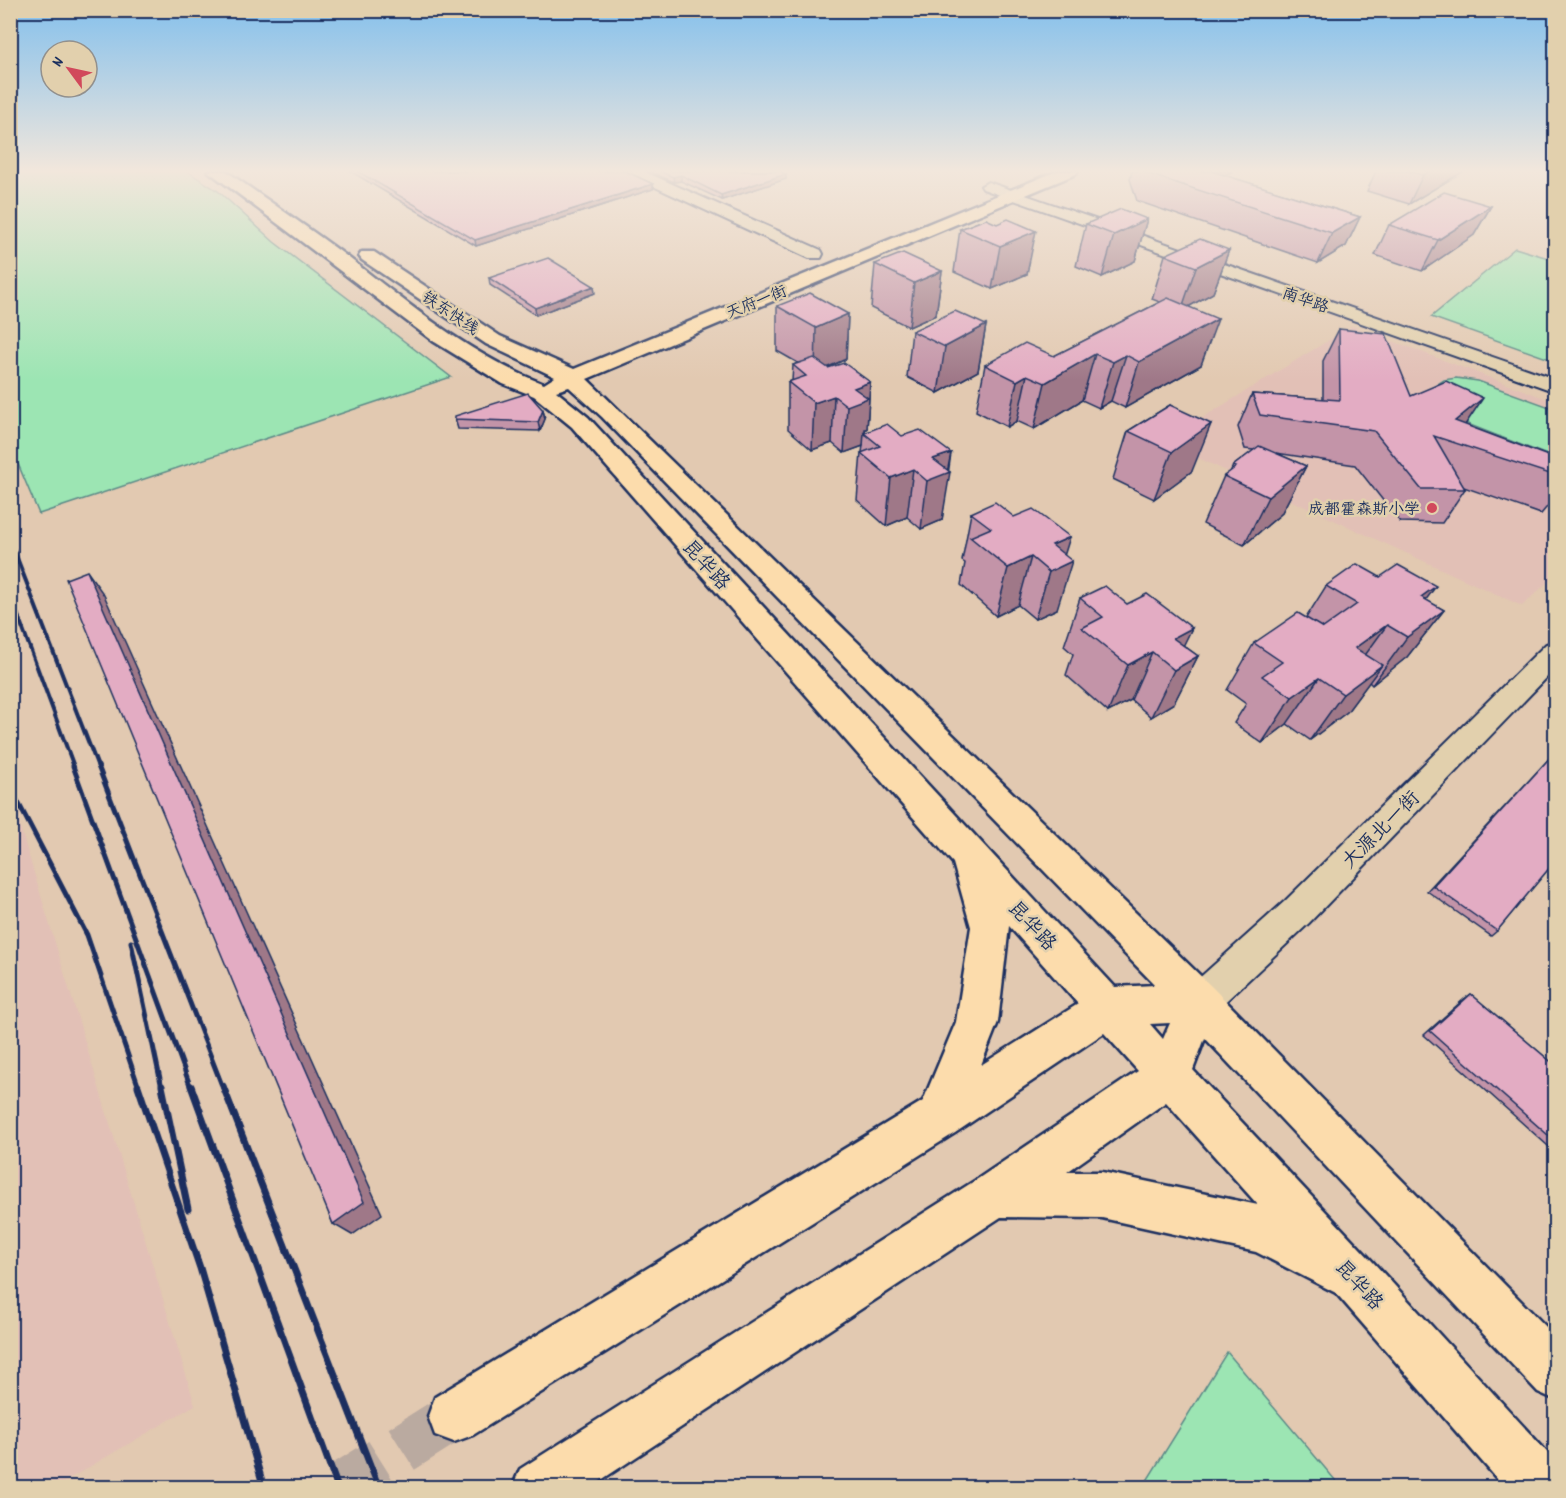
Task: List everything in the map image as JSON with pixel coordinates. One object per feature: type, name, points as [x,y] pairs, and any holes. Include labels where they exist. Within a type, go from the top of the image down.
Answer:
[{"type":"main road","name":"铁东快线","points":[[314,241],[440,337],[548,373]]},
{"type":"main road","name":"天府一街","points":[[548,373],[872,241]]},
{"type":"main road","name":"天府一街","points":[[794,262],[837,245]]},
{"type":"main road","name":"铁东快线","points":[[358,249],[493,340],[548,373]]},
{"type":"main road","name":"昆华路","points":[[548,373],[580,422],[969,856],[1356,1279],[1542,1488]]},
{"type":"main road","name":"昆华路","points":[[548,373],[1199,1002],[1556,1374]]},
{"type":"main road","points":[[939,1117],[977,1022],[990,927],[969,856]]},
{"type":"main road","points":[[454,1416],[939,1117],[1109,1007],[1199,1002],[1170,1074],[995,1194],[540,1488]]},
{"type":"main road","points":[[995,1194],[1102,1195],[1262,1230],[1356,1279]]},
{"type":"street","points":[[786,241],[815,254]]},
{"type":"street","name":"南华路","points":[[1158,241],[1556,386]]},
{"type":"street","points":[[1169,241],[1556,372]]},
{"type":"street","name":"大源北一街","points":[[1199,1002],[1297,912],[1556,651]]},
{"type":"shaded area","name":"成都霍森斯小学","points":[[1352,326],[1555,402],[1555,575],[1522,606],[1163,442]]},
{"type":"shaded area","points":[[11,797],[195,1405],[55,1487],[11,1487]]},
{"type":"green space","points":[[10,241],[273,241],[451,377],[39,514],[11,447]]},
{"type":"green space","points":[[1515,248],[1555,260],[1555,361],[1431,317]]},
{"type":"green space","points":[[1456,378],[1478,381],[1555,409],[1555,458],[1465,423],[1427,391],[1444,380]]},
{"type":"green space","points":[[1227,1352],[1341,1487],[1143,1487]]},
{"type":"building","points":[[988,241],[1012,241],[1000,246]]},
{"type":"building","points":[[1196,241],[1205,241],[1229,250],[1196,267],[1165,255]]},
{"type":"building","points":[[903,253],[942,271],[914,283],[875,264]]},
{"type":"building","points":[[548,258],[594,286],[535,308],[489,278]]},
{"type":"building","points":[[810,293],[848,314],[816,328],[777,306]]},
{"type":"building","points":[[1168,298],[1218,319],[1139,362],[1126,355],[1113,362],[1095,354],[1045,383],[1027,375],[1017,381],[985,365],[1025,343],[1054,356]]},
{"type":"building","points":[[955,311],[986,325],[945,347],[912,331]]},
{"type":"building","points":[[1339,329],[1386,334],[1411,396],[1446,381],[1483,398],[1455,421],[1556,459],[1556,476],[1434,436],[1465,489],[1421,489],[1374,431],[1260,415],[1252,394],[1340,400]]},
{"type":"building","points":[[814,358],[828,368],[844,363],[870,382],[854,388],[868,398],[847,406],[834,396],[814,403],[788,382],[806,376],[793,365]]},
{"type":"building","points":[[528,393],[543,410],[538,422],[455,419],[455,416]]},
{"type":"building","points":[[1170,405],[1211,424],[1172,452],[1128,431]]},
{"type":"building","points":[[887,424],[902,436],[920,430],[951,453],[933,459],[950,472],[927,481],[913,469],[891,478],[861,453],[880,446],[864,433]]},
{"type":"building","points":[[1259,446],[1306,466],[1268,497],[1224,476]]},
{"type":"building","points":[[995,502],[1014,517],[1033,509],[1070,537],[1052,545],[1072,561],[1049,572],[1031,557],[1008,568],[970,537],[991,528],[971,513]]},
{"type":"building","points":[[1357,564],[1380,577],[1398,565],[1436,586],[1421,597],[1444,610],[1407,637],[1387,625],[1355,648],[1382,665],[1343,694],[1319,678],[1292,697],[1262,676],[1282,662],[1254,643],[1298,613],[1323,628],[1357,604],[1326,586]]},
{"type":"building","points":[[87,571],[364,1202],[333,1224],[66,579]]},
{"type":"building","points":[[1105,586],[1127,604],[1147,594],[1192,628],[1173,638],[1198,656],[1174,670],[1152,652],[1128,665],[1082,628],[1103,617],[1080,598]]},
{"type":"building","points":[[1556,751],[1556,860],[1497,931],[1433,886]]},
{"type":"building","points":[[1471,994],[1556,1066],[1556,1142],[1430,1031]]},
{"type":"tunnel","points":[[340,1488],[454,1416]]},
{"type":"railway","points":[[10,540],[98,767]]},
{"type":"railway","points":[[10,594],[74,767]]},
{"type":"railway","points":[[73,766],[191,1088]]},
{"type":"railway","points":[[98,766],[223,1088]]},
{"type":"railway","points":[[10,787],[87,935],[139,1088]]},
{"type":"railway","points":[[131,942],[162,1088]]},
{"type":"railway","points":[[138,1086],[200,1268],[264,1488]]},
{"type":"railway","points":[[162,1086],[188,1209]]},
{"type":"railway","points":[[191,1086],[338,1488]]},
{"type":"railway","points":[[223,1086],[379,1488]]},
{"type":"place","name":"成都霍森斯小学","points":[[1432,508]]}]
